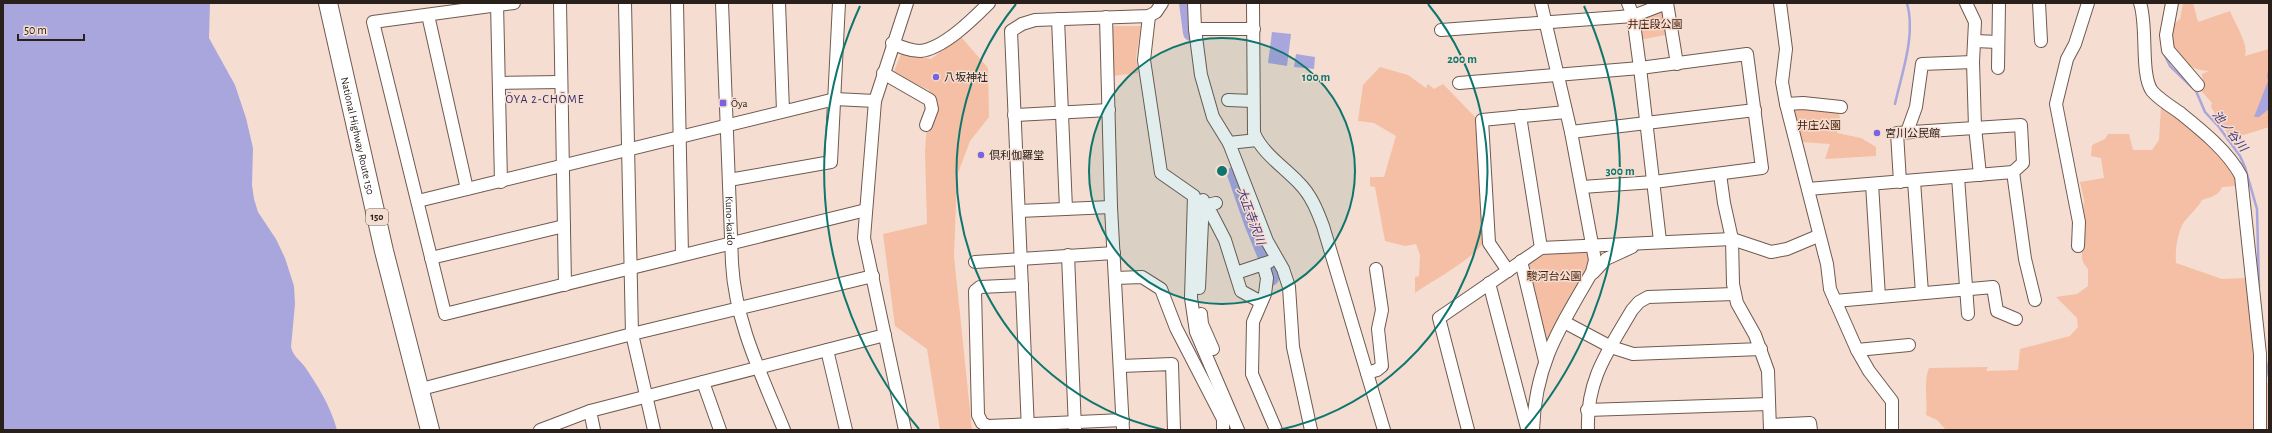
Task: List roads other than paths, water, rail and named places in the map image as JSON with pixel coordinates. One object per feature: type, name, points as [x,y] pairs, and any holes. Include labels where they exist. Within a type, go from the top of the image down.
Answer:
[{"type":"highway","name":"National Highway Route 150","points":[[328,3],[383,243],[430,430]]},
{"type":"highway","name":"National Highway Route 150","points":[[340,3],[380,186],[440,430]]},
{"type":"street","points":[[514,3],[497,4],[373,22],[445,314],[866,210]]},
{"type":"street","points":[[560,3],[565,285]]},
{"type":"street","points":[[625,3],[632,334],[654,430]]},
{"type":"street","points":[[676,3],[682,255]]},
{"type":"street","name":"Kuno-kaido","points":[[722,3],[733,277],[738,308],[747,337],[784,430]]},
{"type":"street","points":[[779,3],[783,111]]},
{"type":"street","points":[[729,180],[831,162],[839,3]]},
{"type":"street","points":[[905,430],[864,238],[874,101],[892,43],[907,3]]},
{"type":"street","points":[[892,43],[905,48],[920,50],[932,47],[948,39],[989,3]]},
{"type":"street","points":[[1028,427],[1011,31],[1022,24],[1035,20],[1149,16],[1156,12],[1162,3]]},
{"type":"street","points":[[1194,3],[1195,30],[1201,75],[1213,117],[1229,143],[1267,241],[1270,261],[1261,302],[1253,322],[1252,374],[1276,430]]},
{"type":"street","points":[[1253,3],[1254,133],[1257,140],[1300,184],[1312,200],[1323,226],[1384,430]]},
{"type":"street","points":[[1489,283],[1527,428],[1532,430],[1536,389],[1545,361],[1594,266],[1594,246],[1571,132],[1540,3]]},
{"type":"street","points":[[1628,3],[1633,16],[1640,68],[1660,241]]},
{"type":"street","points":[[1441,30],[1633,16],[1667,3],[1677,64]]},
{"type":"street","points":[[1780,3],[1786,49],[1782,82],[1818,236],[1827,264],[1830,289],[1857,350],[1869,371],[1892,401],[1892,430]]},
{"type":"street","points":[[1966,3],[1975,22],[1973,62],[1975,127],[1980,175]]},
{"type":"street","points":[[1998,68],[1999,3]]},
{"type":"street","points":[[2039,3],[2041,41]]},
{"type":"street","points":[[2078,246],[2079,222],[2056,104],[2067,59],[2075,44],[2088,3]]},
{"type":"street","points":[[2140,3],[2145,16],[2147,73],[2152,91],[2190,121],[2220,149],[2237,167],[2241,176],[2260,354],[2260,430]]},
{"type":"street","points":[[2172,3],[2166,35],[2168,50],[2198,85]]},
{"type":"street","points":[[497,4],[501,182]]},
{"type":"street","points":[[428,15],[466,190]]},
{"type":"street","points":[[1149,16],[1144,60],[1160,173],[1194,196],[1191,298],[1196,332],[1238,430]]},
{"type":"street","points":[[1022,284],[980,287],[975,291],[978,415],[982,423],[988,426],[1028,427],[1123,425],[1121,366],[1111,207],[1106,17]]},
{"type":"street","points":[[1058,19],[1066,209]]},
{"type":"street","points":[[1195,30],[1254,29]]},
{"type":"street","points":[[1975,41],[1998,42]]},
{"type":"street","points":[[1459,83],[1640,68],[1747,54],[1762,168],[1654,182],[1582,187]]},
{"type":"street","points":[[1908,132],[1916,107],[1922,64],[1973,62]]},
{"type":"street","points":[[883,73],[930,100],[932,109],[926,125]]},
{"type":"street","points":[[499,83],[561,82]]},
{"type":"street","points":[[418,201],[501,182],[835,98],[874,101]]},
{"type":"street","points":[[1228,100],[1253,101]]},
{"type":"street","points":[[1786,104],[1803,103],[1841,107]]},
{"type":"street","points":[[1014,115],[1109,110]]},
{"type":"street","points":[[1571,132],[1755,110]]},
{"type":"street","points":[[1508,271],[1489,243],[1482,120],[1566,112]]},
{"type":"street","points":[[1520,116],[1541,248]]},
{"type":"street","points":[[1808,189],[1914,181],[2013,172],[2023,163],[2021,125],[1897,133],[1900,182]]},
{"type":"street","points":[[1229,143],[1257,140]]},
{"type":"street","points":[[2013,172],[2024,259],[2035,300]]},
{"type":"street","points":[[1720,174],[1724,203],[1732,239],[1734,294],[1737,303],[1761,350],[1768,371],[1770,428],[1810,423],[1811,430]]},
{"type":"street","points":[[1958,177],[1968,314]]},
{"type":"street","points":[[1914,181],[1922,294]]},
{"type":"street","points":[[1872,184],[1879,297]]},
{"type":"street","points":[[1203,200],[1198,295],[1202,324],[1246,430]]},
{"type":"street","points":[[1216,202],[1211,204],[1209,209],[1225,240],[1241,291],[1261,302]]},
{"type":"street","points":[[1019,211],[1111,207]]},
{"type":"street","points":[[432,258],[564,226]]},
{"type":"street","points":[[1468,430],[1439,318],[1541,248],[1660,241],[1732,239],[1772,252],[1787,249],[1818,236]]},
{"type":"street","points":[[1588,280],[1600,264],[1620,251],[1660,241]]},
{"type":"street","points":[[975,262],[1114,253]]},
{"type":"street","points":[[1068,255],[1075,426]]},
{"type":"street","points":[[1236,273],[1270,261]]},
{"type":"street","points":[[1270,261],[1283,269],[1289,287],[1293,347],[1311,430]]},
{"type":"street","points":[[1521,261],[1545,361]]},
{"type":"street","points":[[1367,373],[1377,370],[1382,366],[1378,329],[1382,310],[1376,268]]},
{"type":"street","points":[[429,387],[632,334],[873,276]]},
{"type":"street","points":[[1115,278],[1142,277],[1161,289],[1173,322],[1223,419],[1224,430]]},
{"type":"street","points":[[1835,301],[1993,288],[1997,311],[2016,319]]},
{"type":"street","points":[[1588,430],[1587,410],[1590,392],[1596,374],[1632,310],[1639,302],[1648,298],[1734,294]]},
{"type":"street","points":[[1564,322],[1611,347],[1633,354],[1761,350]]},
{"type":"street","points":[[540,430],[590,411],[885,335]]},
{"type":"street","points":[[1857,350],[1909,345]]},
{"type":"street","points":[[827,350],[846,430]]},
{"type":"street","points":[[1121,366],[1172,364],[1174,430]]},
{"type":"street","points":[[703,382],[720,430]]},
{"type":"street","points":[[1517,387],[1536,389]]},
{"type":"street","points":[[1587,410],[1768,404]]},
{"type":"street","points":[[590,411],[594,430]]},
{"type":"water","points":[[3,3],[210,3],[209,38],[235,85],[246,118],[253,148],[252,185],[254,199],[258,212],[276,239],[285,258],[294,286],[295,304],[291,347],[324,397],[337,430],[3,430]]},
{"type":"water","points":[[1272,32],[1291,34],[1287,66],[1268,63]]},
{"type":"water","points":[[1296,54],[1315,57],[1314,69],[1294,67]]},
{"type":"water","points":[[2269,69],[2269,109],[2259,117],[2254,117],[2268,81],[2267,75]]},
{"type":"waterway","name":"大正寺沢川","points":[[1187,3],[1191,33]]},
{"type":"waterway","points":[[1895,104],[1909,41],[1910,28],[1907,3]]},
{"type":"waterway","name":"池ノ谷川","points":[[2163,52],[2170,66],[2196,91],[2205,112],[2219,127],[2240,156],[2245,167],[2257,209],[2259,287]]},
{"type":"waterway","name":"大正寺沢川","points":[[1235,174],[1252,223],[1270,267],[1271,278]]},
{"type":"waterway","name":"池ノ谷川","points":[[2265,356],[2269,377]]},
{"type":"place","name":"八坂神社","points":[[936,77]]},
{"type":"place","name":"Ōya","points":[[723,103]]},
{"type":"place","name":"宮川公民館","points":[[1877,133]]},
{"type":"place","name":"倶利伽羅堂","points":[[981,155]]},
{"type":"district","name":"ŌYA 2-CHŌME","points":[[545,99]]},
{"type":"park label","name":"井庄段公園","points":[[1655,24]]},
{"type":"park label","name":"井庄公園","points":[[1819,125]]},
{"type":"park label","name":"駿河台公園","points":[[1554,276]]}]
